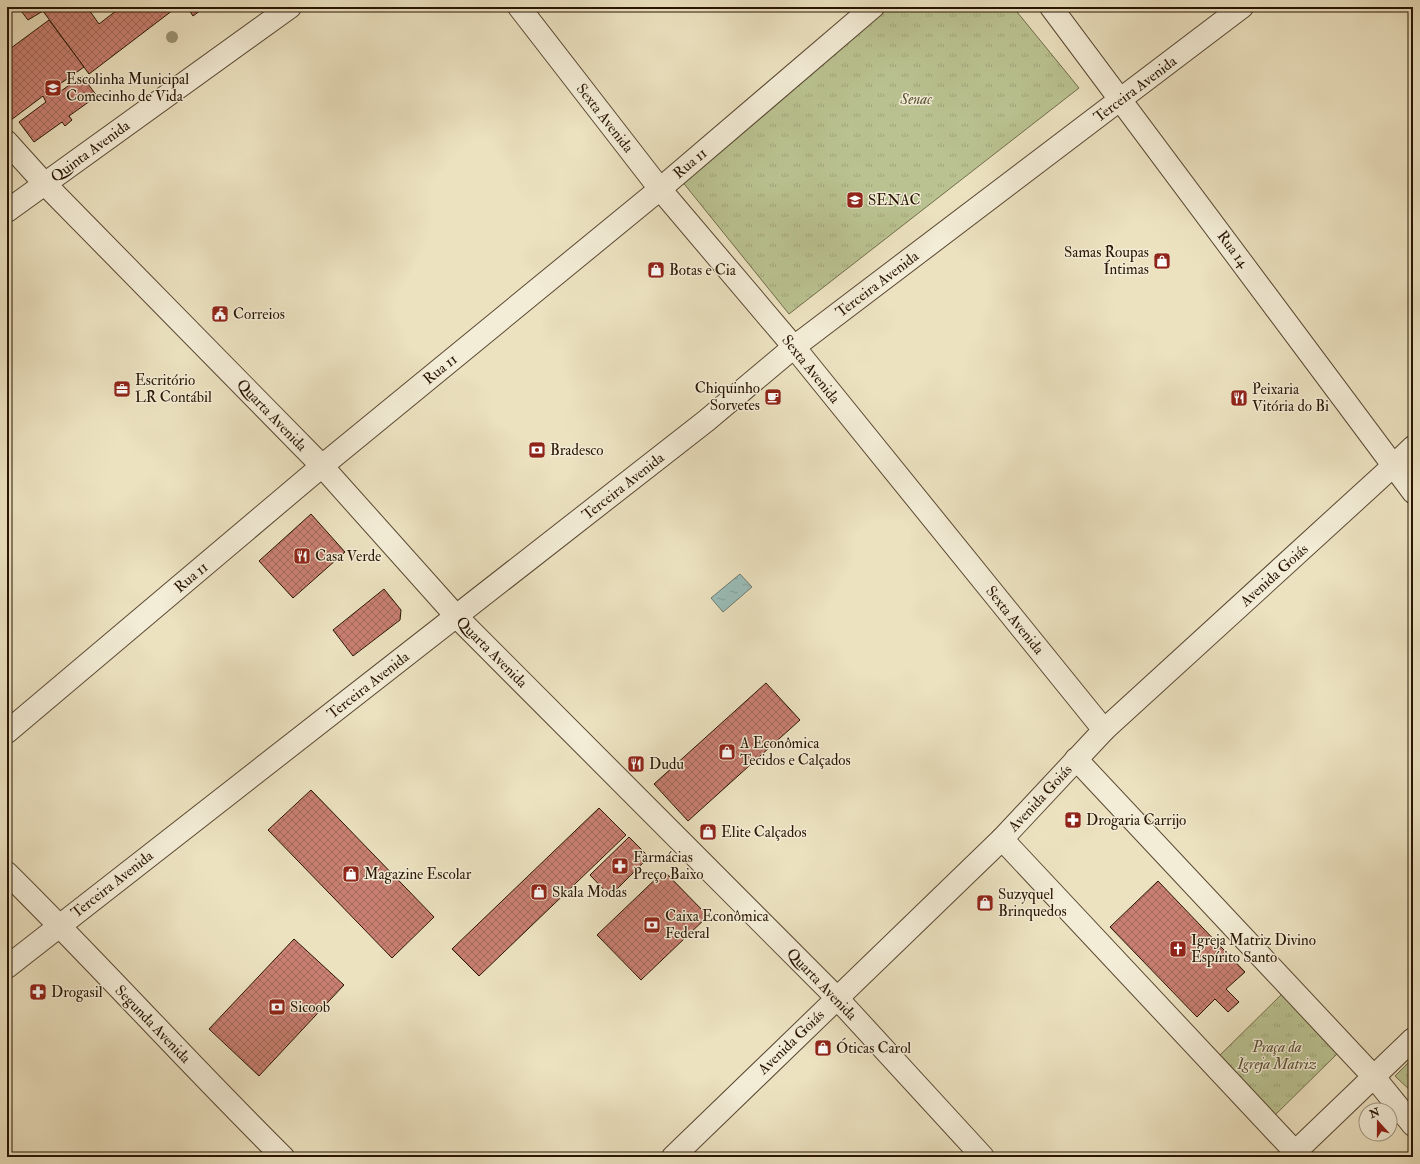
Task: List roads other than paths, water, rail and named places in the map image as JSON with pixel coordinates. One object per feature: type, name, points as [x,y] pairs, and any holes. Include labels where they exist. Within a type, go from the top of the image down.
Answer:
[{"type":"street","name":"Quinta Avenida","points":[[7,211],[290,7]]},
{"type":"street","name":"Sexta Avenida","points":[[519,7],[660,189],[794,347],[1104,730]]},
{"type":"street","name":"Rua 11","points":[[7,732],[322,466],[660,189],[873,7]]},
{"type":"street","name":"Rua 14","points":[[1052,7],[1122,99],[1413,492]]},
{"type":"street","name":"Terceira Avenida","points":[[7,967],[706,421],[794,347],[1242,7]]},
{"type":"street","name":"Quarta Avenida","points":[[7,142],[44,183],[322,466],[457,617],[836,998],[983,1157]]},
{"type":"street","name":"Avenida Goiás","points":[[674,1157],[836,998],[1002,839],[1104,730],[1413,447]]},
{"type":"street","points":[[1076,759],[1374,1077],[1413,1125]]},
{"type":"street","points":[[1002,839],[1295,1155],[1413,1039]]},
{"type":"street","name":"Segunda Avenida","points":[[7,873],[60,925],[232,1106],[283,1157]]},
{"type":"water","points":[[740,574],[752,587],[723,612],[711,598]]},
{"type":"place","name":"Escolinha Municipal Comecinho de Vida","points":[[53,88]]},
{"type":"place","name":"SENAC","points":[[855,200]]},
{"type":"place","name":"Samas Roupas Íntimas","points":[[1162,261]]},
{"type":"place","name":"Botas e Cia","points":[[656,270]]},
{"type":"place","name":"Correios","points":[[220,314]]},
{"type":"place","name":"Escritório LR Contábil","points":[[122,389]]},
{"type":"place","name":"Chiquinho Sorvetes","points":[[773,397]]},
{"type":"place","name":"Peixaria Vitória do Bi","points":[[1239,398]]},
{"type":"place","name":"Bradesco","points":[[537,450]]},
{"type":"place","name":"Casa Verde","points":[[302,556]]},
{"type":"place","name":"A Econômica Tecidos e Calçados","points":[[727,752]]},
{"type":"place","name":"Dudu","points":[[636,764]]},
{"type":"place","name":"Drogaria Carrijo","points":[[1073,820]]},
{"type":"place","name":"Elite Calçados","points":[[708,832]]},
{"type":"place","name":"Farmácias Preço Baixo","points":[[620,866]]},
{"type":"place","name":"Magazine Escolar","points":[[351,874]]},
{"type":"place","name":"Skala Modas","points":[[539,892]]},
{"type":"place","name":"Suzyquel Brinquedos","points":[[985,903]]},
{"type":"place","name":"Caixa Econômica Federal","points":[[652,925]]},
{"type":"place","name":"Igreja Matriz Divino Espírito Santo","points":[[1178,949]]},
{"type":"place","name":"Drogasil","points":[[38,992]]},
{"type":"place","name":"Sicoob","points":[[277,1007]]},
{"type":"place","name":"Óticas Carol","points":[[823,1048]]},
{"type":"park label","name":"Senac","points":[[916,99]]},
{"type":"park label","name":"Praça da Igreja Matriz","points":[[1277,1056]]}]
